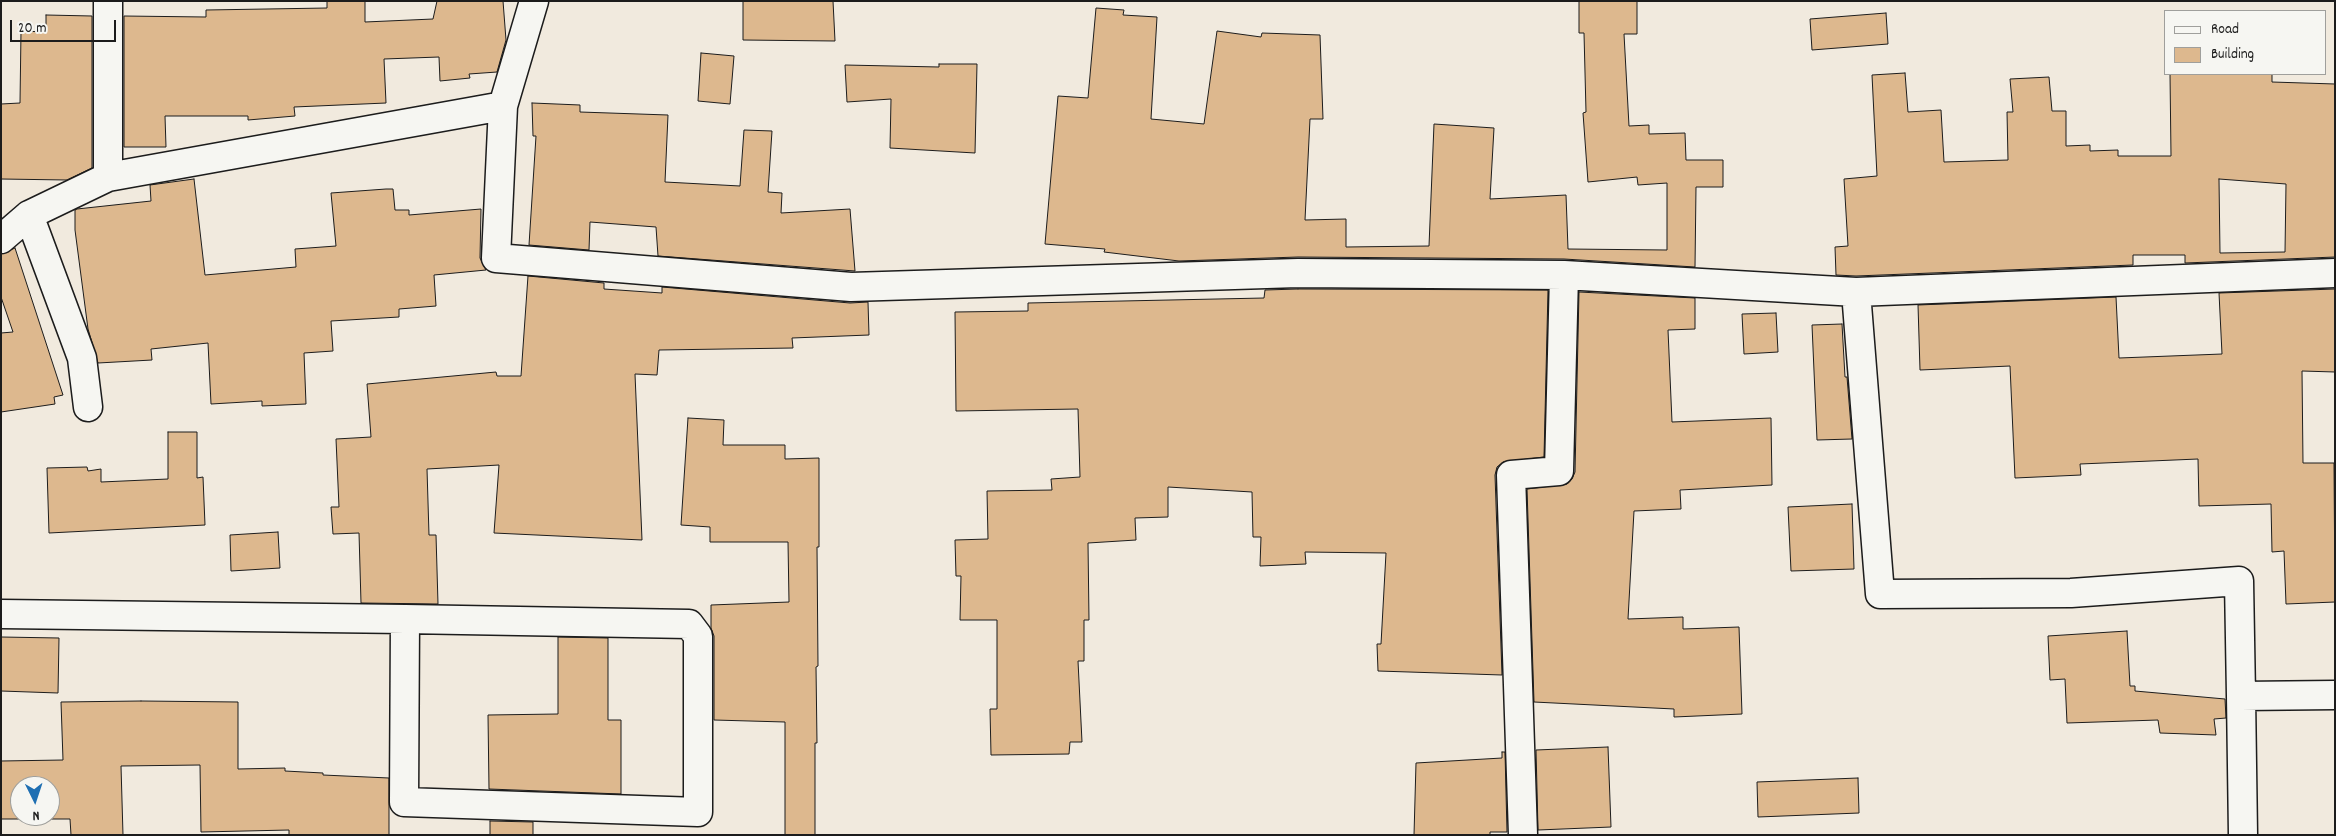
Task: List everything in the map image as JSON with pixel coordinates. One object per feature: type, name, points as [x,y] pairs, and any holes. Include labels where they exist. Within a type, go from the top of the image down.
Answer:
[{"type":"street","points":[[108,1],[108,177]]},
{"type":"street","points":[[534,1],[503,106],[496,258],[851,287],[1298,272],[1564,275],[1856,292],[2335,273]]},
{"type":"street","points":[[1,239],[29,216],[108,177],[503,106]]},
{"type":"street","points":[[29,216],[82,358],[88,407]]},
{"type":"street","points":[[1523,835],[1511,475],[1559,471],[1564,275]]},
{"type":"street","points":[[1856,292],[1880,594],[2071,593],[2240,581],[2243,835]]},
{"type":"street","points":[[1,614],[404,619],[689,624],[698,636],[698,812],[404,802],[404,619]]},
{"type":"street","points":[[2241,696],[2335,695]]},
{"type":"building","points":[[327,1],[365,1],[365,22],[433,19],[437,1],[503,1],[506,40],[497,72],[469,74],[470,78],[440,81],[439,57],[384,59],[386,103],[294,107],[295,116],[248,120],[248,116],[165,116],[166,147],[124,147],[124,16],[206,17],[206,10],[327,8]]},
{"type":"building","points":[[743,1],[833,1],[835,41],[743,40]]},
{"type":"building","points":[[1579,1],[1637,1],[1637,34],[1624,34],[1629,126],[1649,125],[1649,134],[1685,133],[1686,160],[1723,160],[1723,187],[1696,187],[1695,267],[1564,259],[1298,257],[1179,261],[1104,252],[1105,249],[1045,244],[1058,96],[1088,98],[1096,8],[1124,10],[1123,15],[1157,17],[1151,119],[1204,124],[1217,31],[1261,37],[1262,33],[1320,35],[1323,119],[1310,119],[1305,220],[1346,219],[1346,247],[1429,246],[1434,124],[1494,128],[1490,199],[1566,195],[1568,249],[1667,250],[1667,183],[1638,185],[1637,177],[1588,182],[1583,113],[1586,112],[1584,33],[1579,33]]},
{"type":"building","points":[[1886,13],[1888,44],[1812,50],[1810,19]]},
{"type":"building","points":[[46,15],[92,16],[92,168],[67,180],[1,179],[1,104],[20,103],[21,31],[46,32]]},
{"type":"building","points":[[701,53],[734,56],[730,104],[698,101]]},
{"type":"building","points":[[939,64],[977,64],[975,153],[890,148],[891,99],[847,102],[845,65],[939,67]]},
{"type":"building","points":[[1905,73],[1908,112],[1941,110],[1944,162],[2008,160],[2007,112],[2013,112],[2010,79],[2049,77],[2052,111],[2066,111],[2066,146],[2090,145],[2090,151],[2118,150],[2118,156],[2171,156],[2170,75],[2272,75],[2272,82],[2335,84],[2335,257],[2185,263],[2185,255],[2133,255],[2133,265],[1856,276],[1836,275],[1835,247],[1848,246],[1844,179],[1877,176],[1872,75]],"holes":[[[2219,179],[2286,184],[2285,252],[2220,253]]]},
{"type":"building","points":[[532,103],[580,105],[580,112],[668,115],[665,182],[740,186],[744,130],[772,131],[768,192],[782,193],[781,213],[850,209],[855,271],[658,256],[656,227],[590,222],[589,250],[529,245],[536,136],[533,136]]},
{"type":"building","points":[[194,179],[205,275],[296,267],[295,249],[336,246],[331,193],[386,189],[393,189],[395,210],[409,210],[409,215],[481,209],[480,258],[486,270],[434,275],[436,306],[399,309],[399,317],[331,321],[333,351],[304,353],[306,404],[262,406],[262,401],[211,404],[208,343],[151,349],[152,360],[98,363],[88,329],[75,230],[75,210],[77,209],[151,201],[150,185]]},
{"type":"building","points":[[15,248],[63,395],[54,397],[55,404],[1,412],[1,333],[13,332],[1,297],[1,254]]},
{"type":"building","points":[[528,276],[604,283],[604,289],[662,293],[662,287],[850,303],[868,302],[869,335],[792,338],[793,348],[659,350],[657,375],[635,374],[642,540],[494,533],[499,465],[427,469],[429,535],[436,535],[438,604],[361,603],[359,533],[333,534],[331,507],[339,507],[336,439],[371,437],[367,384],[496,372],[497,376],[521,376]]},
{"type":"building","points":[[2335,289],[2335,372],[2302,371],[2303,463],[2334,463],[2335,602],[2286,604],[2284,551],[2272,552],[2271,504],[2199,506],[2198,459],[2080,464],[2081,475],[2015,478],[2010,366],[1920,370],[1918,305],[2116,297],[2119,358],[2222,354],[2219,293]]},
{"type":"building","points":[[1265,290],[1548,290],[1544,457],[1503,462],[1497,467],[1495,475],[1502,675],[1378,671],[1377,644],[1381,644],[1386,553],[1305,552],[1306,564],[1260,566],[1261,537],[1253,537],[1252,492],[1168,487],[1168,517],[1135,518],[1136,540],[1088,543],[1089,620],[1084,620],[1084,661],[1078,661],[1082,742],[1070,742],[1069,754],[991,755],[990,709],[997,709],[997,620],[960,620],[961,576],[956,576],[955,540],[988,539],[987,491],[1052,490],[1051,479],[1080,477],[1078,409],[956,411],[955,312],[1028,311],[1028,303],[1264,298]]},
{"type":"building","points":[[1579,292],[1695,298],[1695,329],[1668,330],[1672,422],[1771,418],[1772,485],[1680,490],[1681,509],[1634,511],[1628,619],[1683,617],[1683,629],[1739,627],[1742,714],[1674,717],[1674,709],[1534,702],[1527,489],[1567,484],[1575,472]]},
{"type":"building","points":[[1776,313],[1778,352],[1744,354],[1742,314]]},
{"type":"building","points":[[1842,324],[1845,377],[1847,377],[1852,439],[1817,440],[1812,325]]},
{"type":"building","points":[[688,418],[724,420],[723,445],[785,445],[785,459],[819,458],[815,835],[785,835],[785,722],[714,720],[714,636],[711,628],[711,605],[789,602],[788,542],[710,542],[710,527],[681,525]]},
{"type":"building","points":[[168,432],[197,432],[197,478],[203,477],[205,525],[49,533],[47,468],[87,467],[88,471],[101,469],[101,482],[168,479]]},
{"type":"building","points":[[1852,504],[1854,569],[1791,571],[1788,507]]},
{"type":"building","points":[[278,532],[280,568],[231,571],[230,535]]},
{"type":"building","points":[[2127,631],[2130,686],[2135,686],[2135,691],[2225,699],[2226,718],[2214,719],[2216,735],[2160,733],[2158,720],[2067,723],[2065,679],[2050,680],[2048,636]]},
{"type":"building","points":[[1,637],[59,638],[58,693],[1,691]]},
{"type":"building","points":[[558,637],[608,638],[608,720],[621,720],[621,794],[489,789],[488,715],[558,714]]},
{"type":"building","points":[[61,702],[238,702],[238,769],[285,768],[285,771],[323,773],[323,775],[389,778],[389,835],[289,835],[289,830],[201,832],[200,765],[121,766],[123,835],[71,835],[70,819],[60,819],[60,776],[10,776],[10,819],[1,819],[1,761],[63,760]]},
{"type":"building","points":[[1608,747],[1611,827],[1538,830],[1536,750]]},
{"type":"building","points":[[1502,752],[1505,752],[1507,832],[1490,832],[1490,835],[1414,835],[1416,763],[1502,758]]},
{"type":"building","points":[[1858,778],[1859,813],[1758,817],[1757,782]]},
{"type":"building","points":[[490,821],[533,822],[533,835],[490,835]]}]
